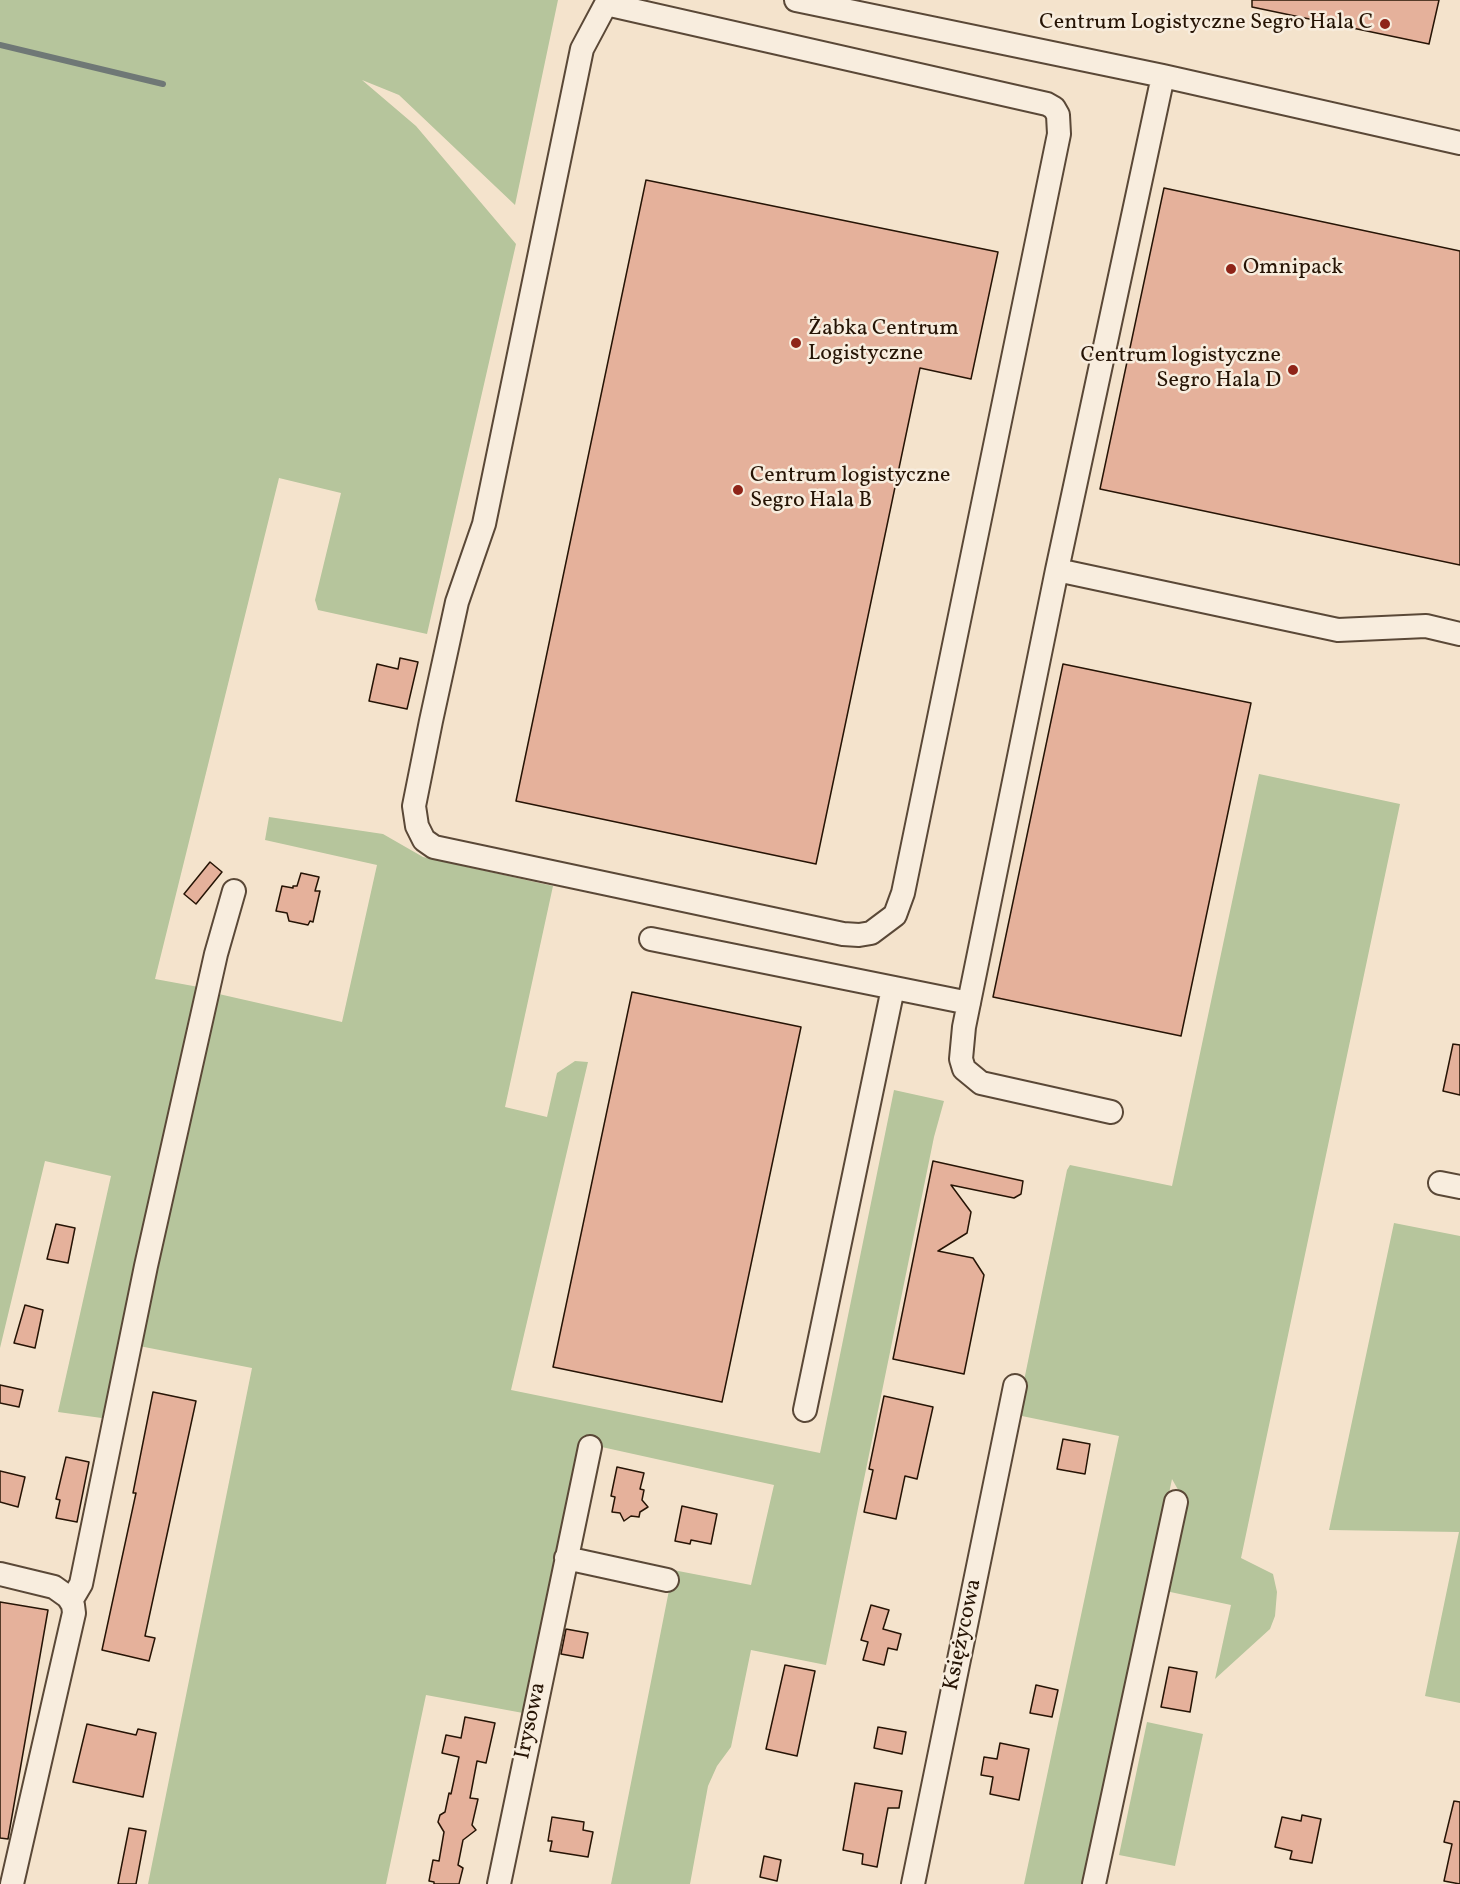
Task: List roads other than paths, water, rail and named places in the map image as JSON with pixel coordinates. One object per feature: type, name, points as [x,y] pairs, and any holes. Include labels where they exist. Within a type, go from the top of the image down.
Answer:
[{"type":"street","points":[[796,0],[1163,76],[1460,144]]},
{"type":"street","points":[[608,1],[1047,104],[1054,108],[1058,115],[1059,134],[903,893],[895,915],[872,933],[843,934],[434,847],[424,840],[417,826],[414,806],[431,721],[457,602],[484,524],[582,49],[608,1]]},
{"type":"street","points":[[1111,1112],[990,1086],[973,1078],[964,1069],[961,1059],[964,1027],[1163,76]]},
{"type":"street","points":[[1058,570],[1338,630],[1426,626],[1460,634]]},
{"type":"street","points":[[71,1601],[81,1584],[154,1231],[216,954],[234,891]]},
{"type":"street","points":[[651,939],[969,1004]]},
{"type":"street","points":[[805,1410],[893,988]]},
{"type":"street","name":"Księżycowa","points":[[913,1884],[1015,1386]]},
{"type":"street","name":"Irysowa","points":[[499,1884],[590,1447]]},
{"type":"street","points":[[1094,1884],[1176,1502]]},
{"type":"street","points":[[566,1558],[667,1580]]},
{"type":"street","points":[[0,1574],[54,1587],[63,1592],[71,1601],[74,1613],[12,1884]]},
{"type":"waterway","points":[[0,45],[163,84]]},
{"type":"place","name":"Centrum Logistyczne Segro Hala C","points":[[1385,24]]},
{"type":"place","name":"Omnipack","points":[[1231,269]]},
{"type":"place","name":"Żabka Centrum Logistyczne","points":[[796,343]]},
{"type":"place","name":"Centrum logistyczne Segro Hala D","points":[[1293,370]]},
{"type":"place","name":"Centrum logistyczne Segro Hala B","points":[[738,490]]}]
